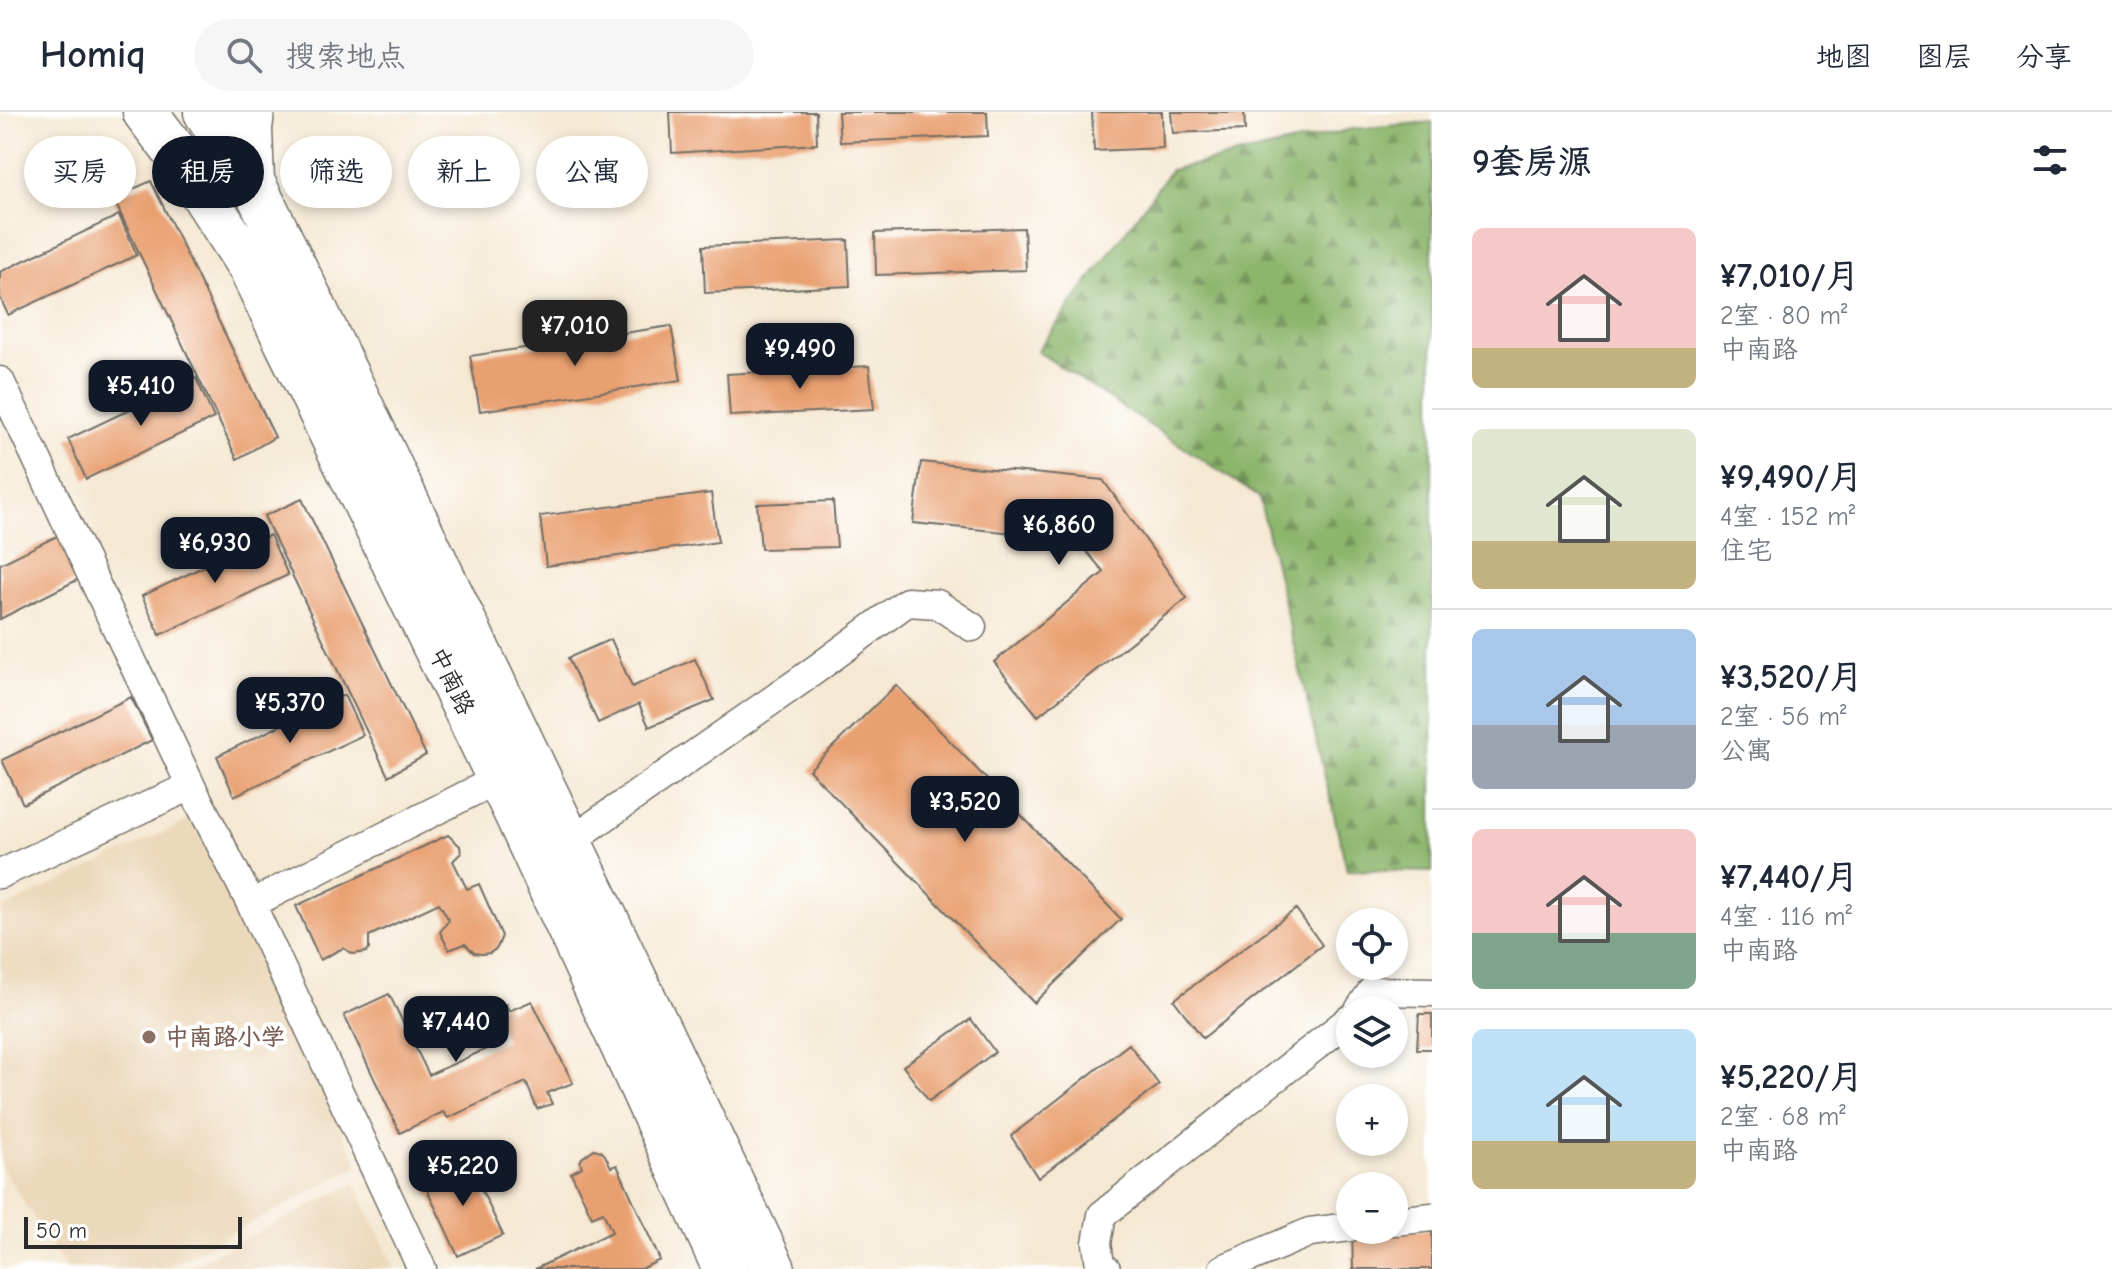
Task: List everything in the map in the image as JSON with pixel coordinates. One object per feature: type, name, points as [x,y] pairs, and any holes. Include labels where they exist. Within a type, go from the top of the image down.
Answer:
[{"type":"main road","name":"中南路","points":[[145,112],[177,154],[250,267],[500,778],[725,1269]]},
{"type":"main road","points":[[206,112],[222,136]]},
{"type":"main road","points":[[250,136],[252,112]]},
{"type":"main road","points":[[264,206],[773,1269]]},
{"type":"street","points":[[0,381],[422,1269]]},
{"type":"street","points":[[569,842],[907,602],[937,604],[972,627]]},
{"type":"street","points":[[251,904],[500,778]]},
{"type":"street","points":[[3,864],[191,786]]},
{"type":"street","points":[[1369,996],[1372,991],[1432,992]]},
{"type":"street","points":[[1106,1269],[1100,1265],[1097,1243],[1102,1215],[1336,1030]]},
{"type":"street","points":[[1408,1220],[1432,1217]]},
{"type":"street","points":[[1223,1269],[1310,1232],[1336,1229]]},
{"type":"shaded area","name":"中南路小学","points":[[192,819],[359,1166],[164,1269],[66,1269],[0,1164],[0,910]]},
{"type":"shaded area","points":[[355,1183],[395,1269],[186,1269]]},
{"type":"green space","points":[[1432,122],[1432,872],[1347,870],[1259,497],[1037,351],[1171,170],[1353,129]]},
{"type":"building","points":[[670,112],[816,112],[817,144],[672,153]]},
{"type":"building","points":[[838,112],[987,112],[988,136],[840,142]]},
{"type":"building","points":[[1092,112],[1162,112],[1163,148],[1094,151]]},
{"type":"building","points":[[1171,112],[1244,112],[1245,130],[1173,133]]},
{"type":"building","points":[[151,181],[152,208],[164,208],[275,437],[237,459],[118,208],[136,208],[136,188]]},
{"type":"building","points":[[119,215],[137,255],[8,315],[0,297],[0,272]]},
{"type":"building","points":[[1024,228],[1026,270],[876,275],[875,233]]},
{"type":"building","points":[[848,240],[850,286],[705,293],[703,246]]},
{"type":"building","points":[[671,326],[681,380],[480,411],[470,356]]},
{"type":"building","points":[[869,366],[874,409],[730,416],[727,374]]},
{"type":"building","points":[[196,378],[214,418],[86,479],[68,439]]},
{"type":"building","points":[[921,462],[1103,480],[1187,598],[1038,716],[994,662],[1104,572],[1076,539],[913,523]]},
{"type":"building","points":[[711,493],[718,542],[546,566],[540,516]]},
{"type":"building","points":[[302,499],[426,755],[388,776],[264,516]]},
{"type":"building","points":[[833,501],[837,547],[761,549],[757,504]]},
{"type":"building","points":[[59,535],[81,578],[0,619],[0,564]]},
{"type":"building","points":[[270,535],[288,575],[160,635],[142,596]]},
{"type":"building","points":[[611,639],[632,687],[695,659],[714,700],[649,727],[639,704],[598,723],[568,658]]},
{"type":"building","points":[[896,685],[1121,919],[1034,1003],[809,770]]},
{"type":"building","points":[[344,695],[363,735],[234,796],[217,756]]},
{"type":"building","points":[[131,697],[152,740],[23,804],[2,760]]},
{"type":"building","points":[[448,835],[460,846],[461,853],[453,861],[467,889],[479,884],[502,936],[497,948],[482,954],[474,953],[465,944],[449,950],[440,932],[449,920],[439,903],[369,936],[366,952],[353,954],[343,948],[320,960],[296,906]]},
{"type":"building","points":[[1296,909],[1322,945],[1203,1038],[1174,1000]]},
{"type":"building","points":[[389,994],[429,1075],[506,1040],[492,1010],[506,1004],[509,1011],[532,1001],[573,1083],[547,1093],[552,1104],[537,1109],[526,1082],[448,1118],[443,1112],[400,1133],[344,1015]]},
{"type":"building","points":[[1419,1014],[1432,1014],[1432,1049],[1417,1049]]},
{"type":"building","points":[[971,1019],[995,1052],[929,1101],[903,1066]]},
{"type":"building","points":[[1129,1044],[1159,1085],[1038,1178],[1011,1136]]},
{"type":"building","points":[[594,1149],[605,1155],[611,1167],[617,1165],[660,1260],[641,1269],[535,1269],[612,1232],[603,1212],[592,1217],[571,1173],[582,1167],[582,1158]]},
{"type":"building","points":[[468,1161],[503,1235],[458,1256],[423,1181]]},
{"type":"building","points":[[1408,1230],[1432,1230],[1432,1269],[1353,1269],[1352,1244],[1408,1244]]},
{"type":"place","name":"中南路小学","points":[[149,1037]]}]
